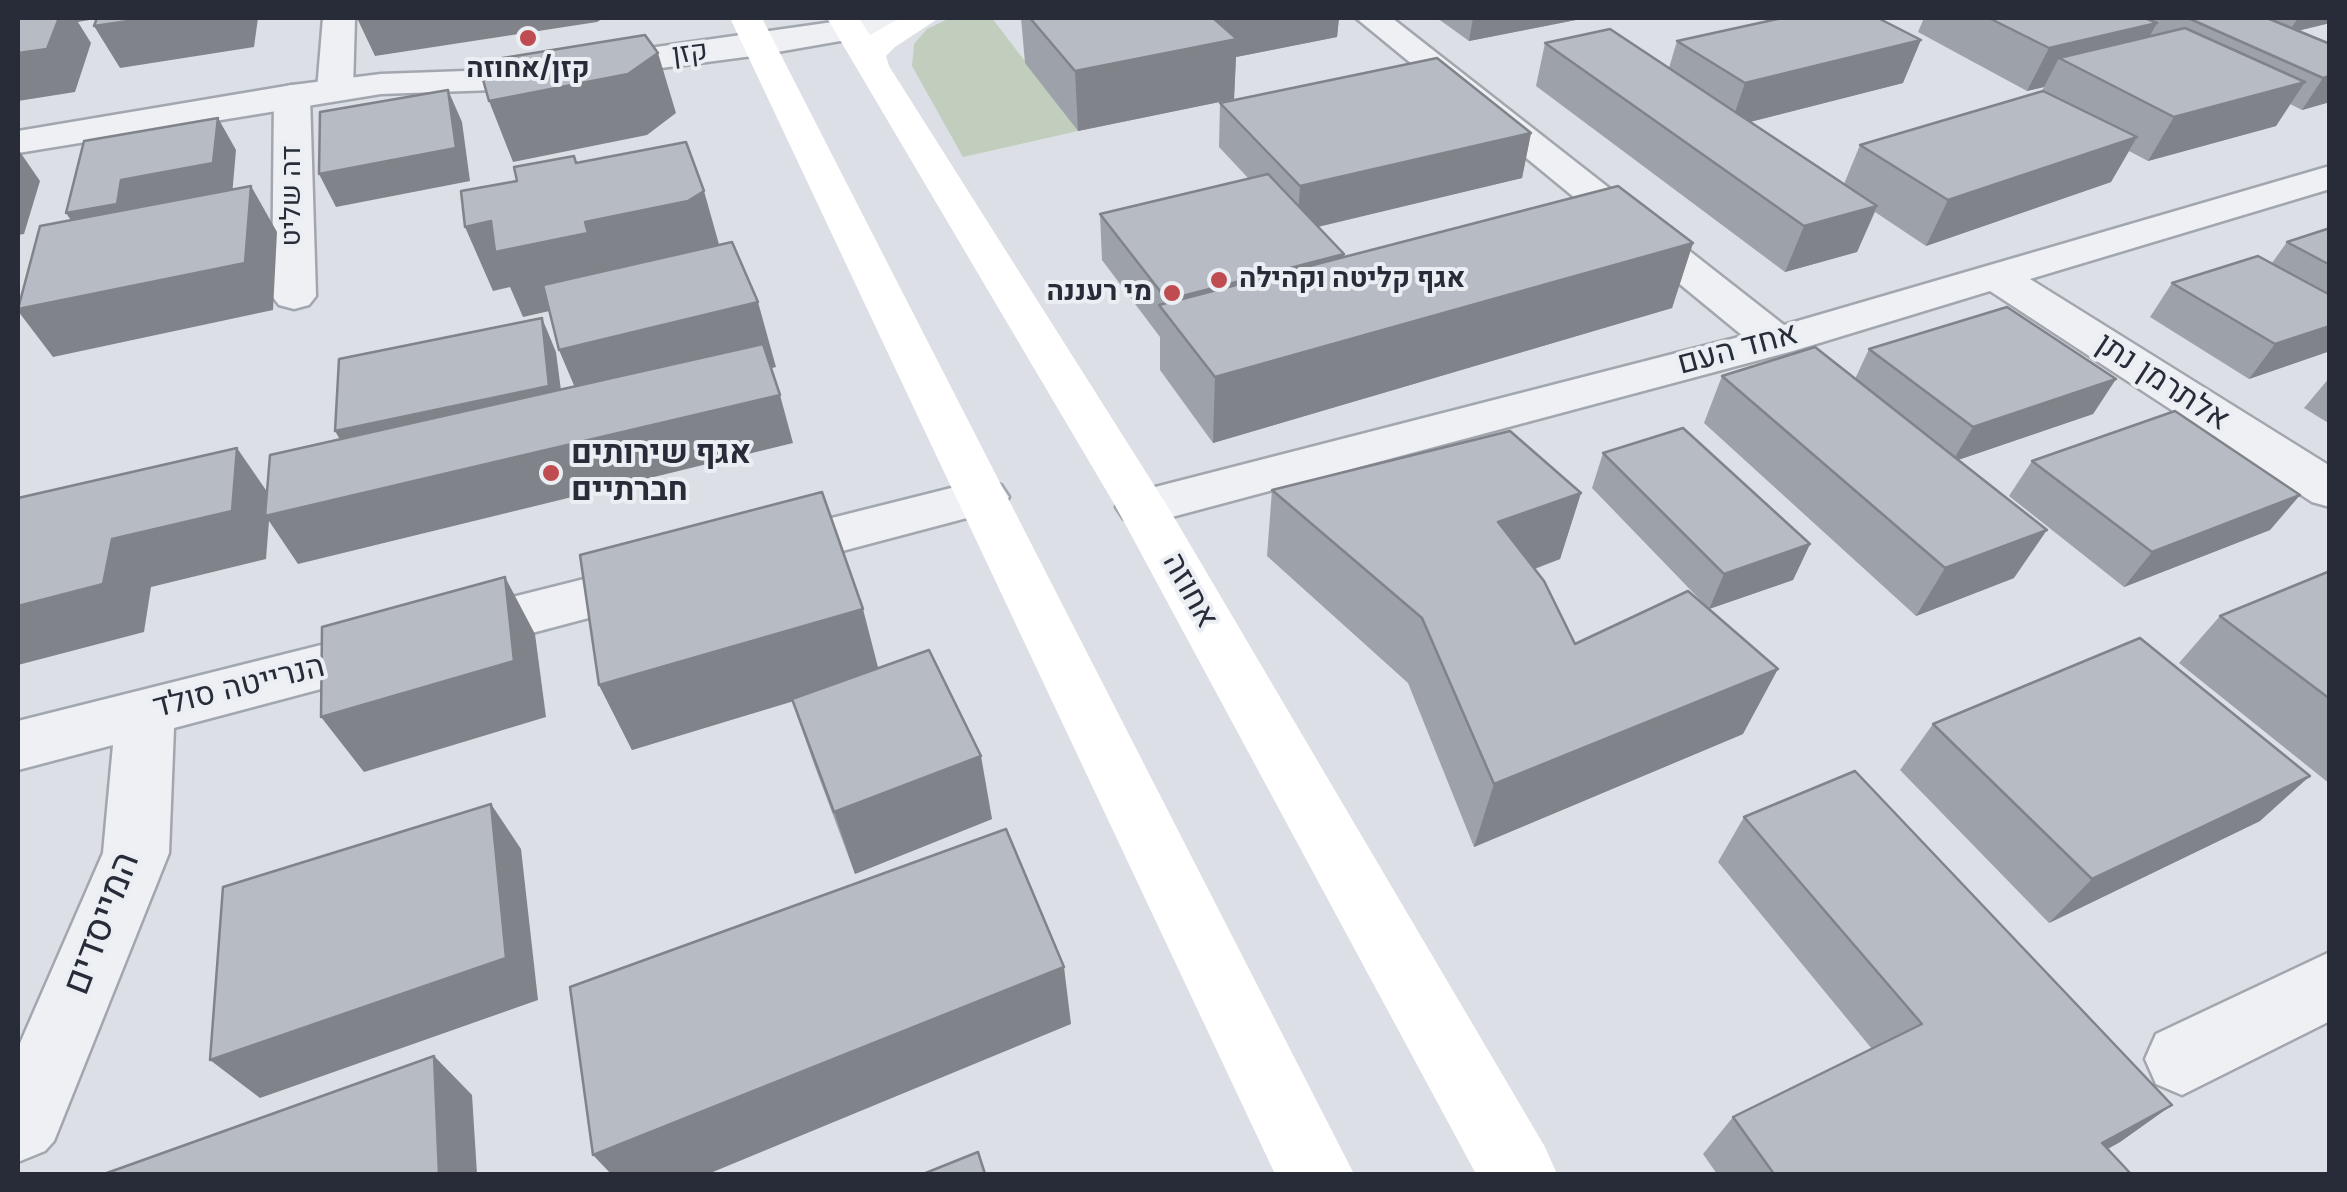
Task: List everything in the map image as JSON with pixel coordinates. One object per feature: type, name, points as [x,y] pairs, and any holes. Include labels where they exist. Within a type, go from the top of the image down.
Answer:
[{"type":"main road","points":[[856,37],[868,54],[883,40],[923,18]]},
{"type":"main road","points":[[750,25],[1315,1174]]},
{"type":"main road","name":"אחוזה","points":[[856,37],[1142,507],[1518,1174]]},
{"type":"street","points":[[335,90],[339,18]]},
{"type":"street","name":"קזן","points":[[18,142],[381,84],[494,80],[750,25],[856,37],[914,18]]},
{"type":"street","points":[[1372,18],[1777,341]]},
{"type":"street","name":"דה שליט","points":[[292,96],[294,296]]},
{"type":"street","name":"אחד העם","points":[[1142,507],[1777,341],[2330,176]]},
{"type":"street","name":"אלתרמן נתן","points":[[1995,276],[2330,490]]},
{"type":"street","name":"הנרייטה סולד","points":[[18,744],[983,497]]},
{"type":"street","name":"המייסדים","points":[[18,1124],[27,1114],[136,852],[145,712]]},
{"type":"street","points":[[2182,1059],[2330,984]]},
{"type":"green space","points":[[950,18],[992,18],[1078,131],[963,157],[912,66],[914,44],[927,29]]},
{"type":"building","points":[[18,18],[59,18],[47,49],[18,53]]},
{"type":"building","points":[[97,18],[149,18],[94,26]]},
{"type":"building","points":[[1030,18],[1213,18],[1237,39],[1075,71]]},
{"type":"building","points":[[1782,18],[1878,18],[1921,40],[1745,83],[1677,41]]},
{"type":"building","points":[[1989,18],[2145,18],[2157,23],[2049,48]]},
{"type":"building","points":[[2188,18],[2267,18],[2330,44],[2330,76],[2323,78]]},
{"type":"building","points":[[2185,28],[2305,82],[2174,117],[2059,58]]},
{"type":"building","points":[[1610,29],[1877,206],[1804,226],[1545,43]]},
{"type":"building","points":[[645,35],[658,53],[628,74],[489,101],[478,62]]},
{"type":"building","points":[[1437,58],[1531,133],[1300,186],[1220,103]]},
{"type":"building","points":[[448,90],[456,148],[319,174],[320,112]]},
{"type":"building","points":[[2043,91],[2137,137],[1948,200],[1860,145]]},
{"type":"building","points":[[218,118],[213,163],[121,180],[117,204],[66,213],[84,141]]},
{"type":"building","points":[[686,142],[704,191],[688,201],[585,222],[588,233],[495,252],[491,221],[465,227],[461,191],[517,181],[514,167],[574,156],[576,163]]},
{"type":"building","points":[[1268,174],[1344,254],[1167,300],[1100,214]]},
{"type":"building","points":[[251,186],[245,263],[18,309],[40,226]]},
{"type":"building","points":[[1618,186],[1693,243],[1215,377],[1159,305]]},
{"type":"building","points":[[2330,228],[2330,265],[2287,242]]},
{"type":"building","points":[[732,242],[758,302],[559,350],[543,285]]},
{"type":"building","points":[[2258,256],[2330,295],[2330,326],[2275,344],[2172,283]]},
{"type":"building","points":[[2007,307],[2116,379],[1973,427],[1869,349]]},
{"type":"building","points":[[542,318],[549,386],[335,431],[339,359]]},
{"type":"building","points":[[763,344],[780,395],[265,516],[270,455]]},
{"type":"building","points":[[1815,347],[2047,530],[1945,568],[1722,376]]},
{"type":"building","points":[[2175,411],[2300,495],[2152,552],[2032,461]]},
{"type":"building","points":[[1683,428],[1810,544],[1724,574],[1603,453]]},
{"type":"building","points":[[1510,431],[1581,493],[1498,522],[1544,581],[1575,644],[1688,591],[1778,669],[1494,784],[1422,618],[1272,490]]},
{"type":"building","points":[[237,448],[232,511],[112,539],[103,584],[18,606],[18,498]]},
{"type":"building","points":[[822,492],[863,609],[599,685],[580,555]]},
{"type":"building","points":[[2330,571],[2330,699],[2220,616]]},
{"type":"building","points":[[505,577],[514,661],[321,717],[322,627]]},
{"type":"building","points":[[2140,638],[2310,776],[2092,879],[1933,724]]},
{"type":"building","points":[[929,650],[981,756],[834,812],[792,699]]},
{"type":"building","points":[[1855,771],[2172,1105],[2102,1143],[2131,1174],[1774,1174],[1733,1117],[1922,1024],[1744,817]]},
{"type":"building","points":[[491,804],[506,958],[210,1060],[223,887]]},
{"type":"building","points":[[1006,829],[1064,967],[593,1155],[570,987]]},
{"type":"building","points":[[434,1056],[439,1174],[104,1174]]},
{"type":"building","points":[[978,1152],[985,1174],[923,1174]]},
{"type":"place","name":"קזן/אחוזה","points":[[528,38]]},
{"type":"place","name":"אגף קליטה וקהילה","points":[[1219,280]]},
{"type":"place","name":"מי רעננה","points":[[1172,293]]},
{"type":"place","name":"אגף שירותים חברתיים","points":[[551,473]]}]
